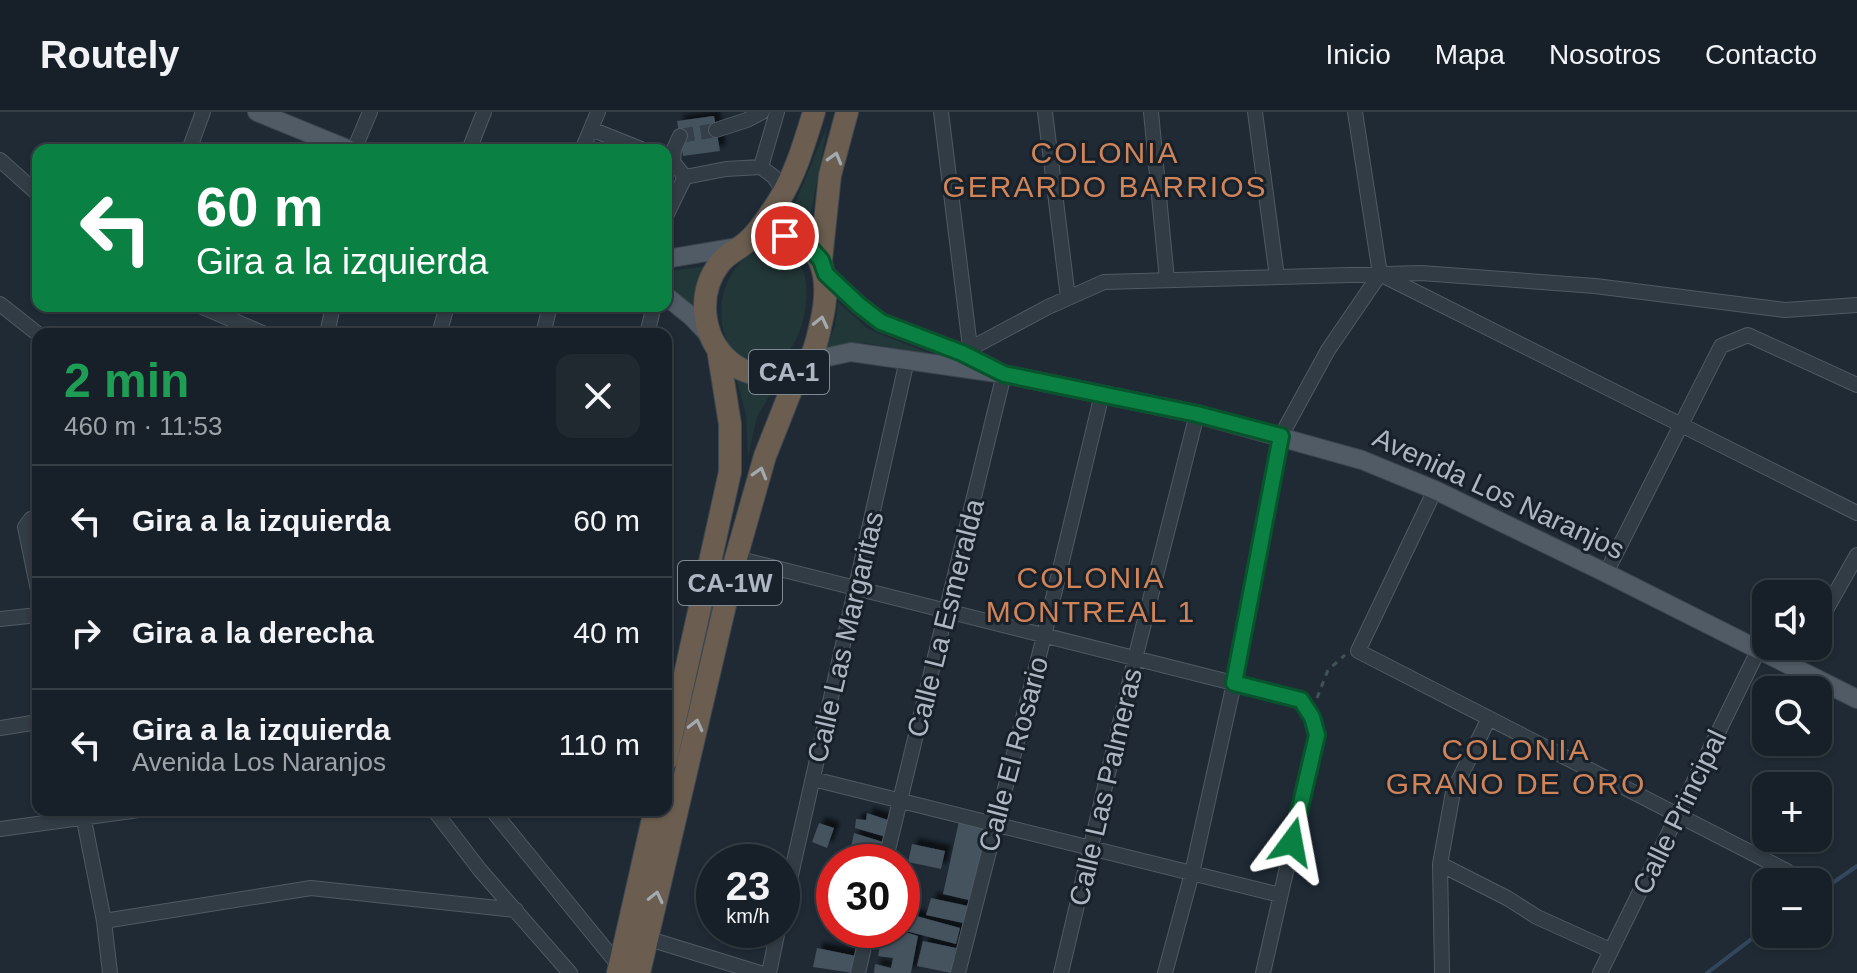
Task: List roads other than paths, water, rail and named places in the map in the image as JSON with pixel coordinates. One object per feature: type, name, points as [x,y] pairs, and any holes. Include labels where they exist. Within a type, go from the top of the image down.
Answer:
[{"type":"highway","points":[[744,243],[784,192],[798,167],[814,112]]},
{"type":"highway","points":[[823,267],[822,224],[830,175],[847,112]]},
{"type":"highway","points":[[744,243],[785,236],[799,241],[823,267]]},
{"type":"highway","name":"CA-1","points":[[744,243],[719,264],[706,293],[705,309],[715,344],[738,369],[752,374],[780,375],[804,366],[824,310],[827,291],[823,267]]},
{"type":"highway","name":"CA-1W","points":[[672,733],[730,472],[730,424],[715,344]]},
{"type":"highway","name":"CA-1W","points":[[626,971],[646,938],[736,558],[765,456],[804,366]]},
{"type":"highway","points":[[626,971],[654,816]]},
{"type":"main road","points":[[257,112],[337,144]]},
{"type":"main road","points":[[672,258],[744,243]]},
{"type":"main road","name":"Avenida Los Naranjos","points":[[823,267],[859,305],[881,322],[966,350],[1004,374]]},
{"type":"main road","points":[[672,301],[692,317],[715,344]]},
{"type":"main road","name":"Avenida Los Naranjos","points":[[804,366],[851,352],[1004,374],[1197,414],[1362,460],[1435,490],[1752,648]]},
{"type":"main road","name":"Avenida Los Naranjos","points":[[1777,660],[1857,699]]},
{"type":"street","points":[[191,144],[203,112]]},
{"type":"street","points":[[355,144],[370,112]]},
{"type":"street","points":[[471,144],[484,112]]},
{"type":"street","points":[[585,144],[598,112]]},
{"type":"street","points":[[716,130],[762,112]]},
{"type":"street","points":[[761,167],[777,112]]},
{"type":"street","points":[[847,112],[855,112]]},
{"type":"street","points":[[941,112],[966,350],[1104,282],[1421,273],[1595,286],[1785,310],[1857,305]]},
{"type":"street","points":[[1045,112],[1068,298]]},
{"type":"street","points":[[1151,112],[1167,280]]},
{"type":"street","points":[[1255,112],[1277,277]]},
{"type":"street","points":[[1165,973],[1192,873],[1234,683],[1281,436],[1328,350],[1380,274],[1355,112]]},
{"type":"street","points":[[591,129],[628,144]]},
{"type":"street","points":[[680,136],[674,149],[673,162],[685,177]]},
{"type":"street","points":[[0,160],[32,189]]},
{"type":"street","points":[[685,177],[726,169],[761,167],[774,177],[784,192]]},
{"type":"street","points":[[672,204],[685,177]]},
{"type":"street","points":[[1380,274],[1857,513]]},
{"type":"street","points":[[0,304],[32,329]]},
{"type":"street","points":[[1745,305],[1748,335]]},
{"type":"street","points":[[214,312],[251,328]]},
{"type":"street","points":[[1606,573],[1721,346],[1748,335],[1857,385]]},
{"type":"street","name":"Calle Las Margaritas","points":[[798,844],[907,360]]},
{"type":"street","name":"Calle La Esmeralda","points":[[889,844],[1004,374]]},
{"type":"street","name":"Calle El Rosario","points":[[958,973],[1102,394]]},
{"type":"street","name":"Calle Las Palmeras","points":[[1061,973],[1197,414]]},
{"type":"street","points":[[1435,490],[1358,651],[1781,868]]},
{"type":"street","points":[[32,519],[25,527],[32,561]]},
{"type":"street","points":[[1832,599],[1857,555]]},
{"type":"street","points":[[736,558],[1301,700],[1312,717],[1317,735],[1263,973]]},
{"type":"street","points":[[0,619],[32,616]]},
{"type":"street","name":"Calle Principal","points":[[1600,973],[1754,660]]},
{"type":"street","points":[[1793,668],[1797,660]]},
{"type":"street","points":[[1442,973],[1440,864],[1453,792],[1488,720]]},
{"type":"street","points":[[0,728],[32,723]]},
{"type":"street","points":[[813,779],[1280,895]]},
{"type":"street","points":[[0,829],[71,816]]},
{"type":"street","points":[[82,816],[104,921],[110,973]]},
{"type":"street","points":[[439,816],[480,870],[570,973]]},
{"type":"street","points":[[497,816],[626,971]]},
{"type":"street","points":[[1440,864],[1537,917],[1610,950]]},
{"type":"street","points":[[104,921],[311,888],[516,910]]},
{"type":"street","points":[[646,938],[760,973]]},
{"type":"street","points":[[769,973],[774,948]]},
{"type":"street","points":[[858,973],[864,948]]},
{"type":"waterway","points":[[1832,883],[1857,866]]},
{"type":"waterway","points":[[1707,973],[1752,939]]},
{"type":"tunnel","points":[[680,136],[716,130]]},
{"type":"district","name":"COLONIA GERARDO BARRIOS","points":[[1105,170]]},
{"type":"district","name":"COLONIA MONTREAL 1","points":[[1091,595]]},
{"type":"district","name":"COLONIA GRANO DE ORO","points":[[1516,767]]}]
